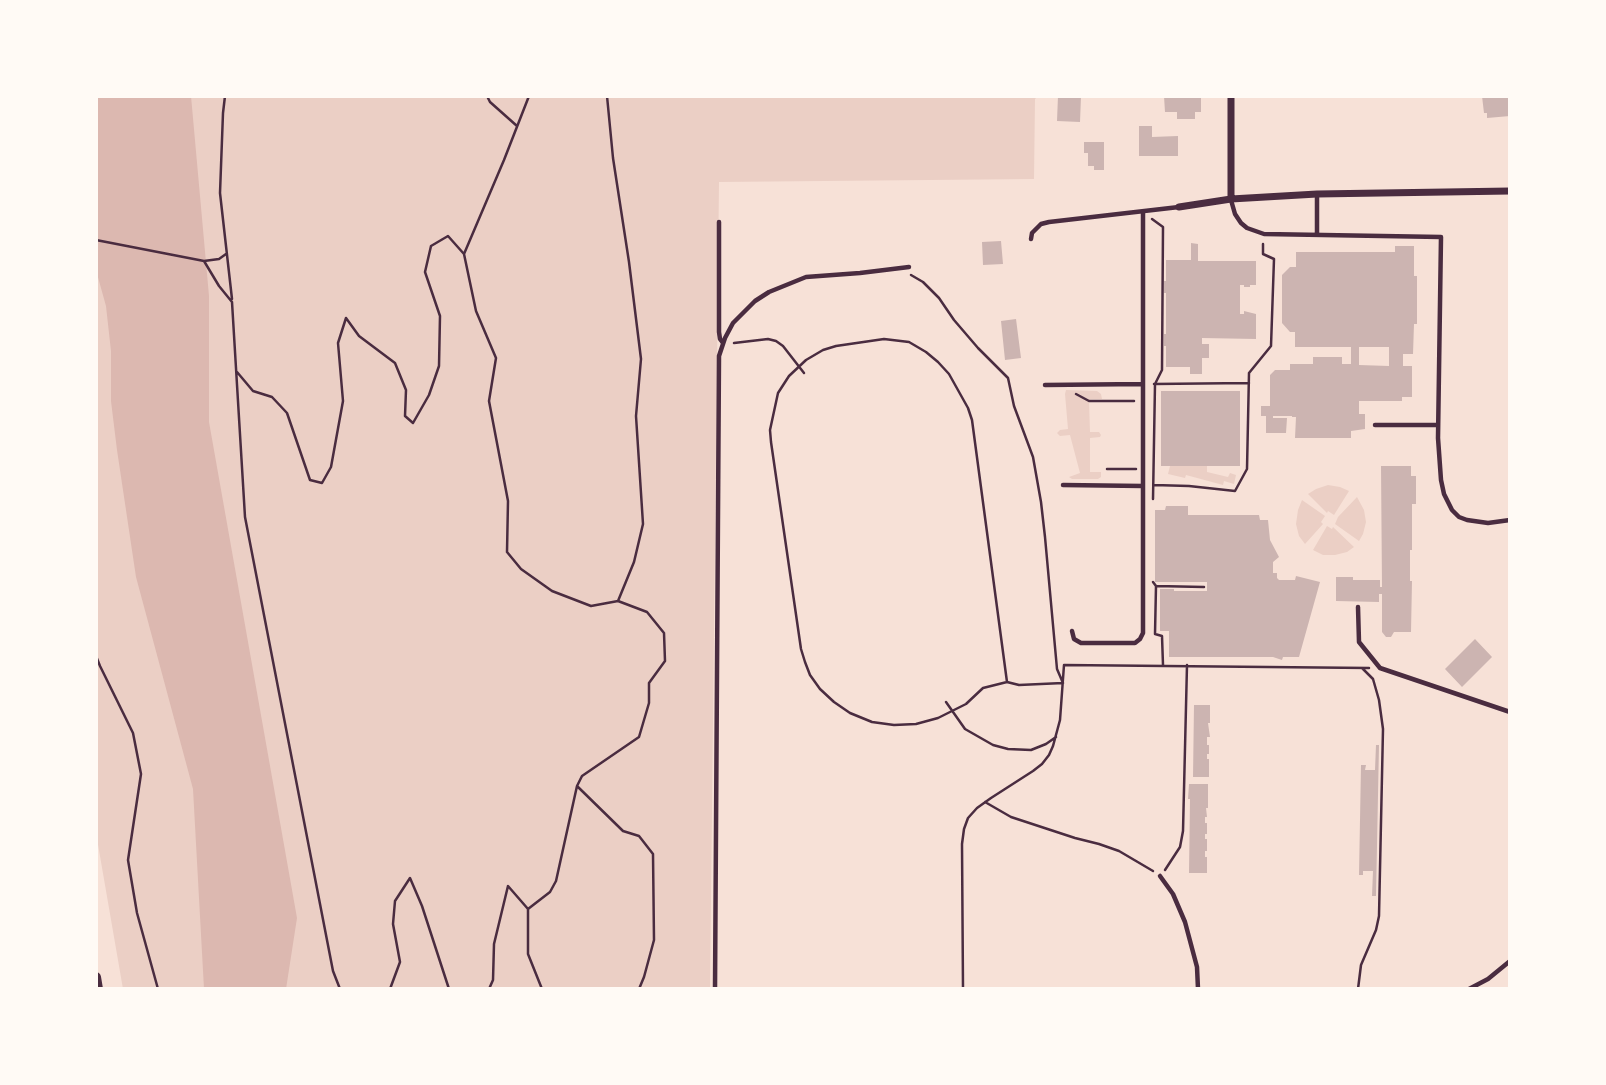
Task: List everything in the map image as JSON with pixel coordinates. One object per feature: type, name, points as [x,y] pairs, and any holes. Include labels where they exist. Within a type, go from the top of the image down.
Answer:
[{"type":"main road","points":[[96,977],[98,989]]},
{"type":"street","points":[[1231,96],[1231,199]]},
{"type":"street","points":[[1179,206],[1231,199],[1317,194],[1510,191]]},
{"type":"lane","points":[[1317,194],[1317,235]]},
{"type":"lane","points":[[1231,199],[1241,223],[1264,234],[1441,237],[1438,425],[1441,480],[1446,502],[1459,517],[1478,523],[1510,520]]},
{"type":"lane","points":[[1031,239],[1032,233],[1041,224],[1179,206]]},
{"type":"lane","points":[[1072,631],[1074,639],[1081,643],[1135,643],[1142,636],[1143,212]]},
{"type":"lane","points":[[719,222],[719,332],[723,343]]},
{"type":"lane","points":[[715,989],[719,356],[733,323],[755,301],[769,292],[806,277],[909,267]]},
{"type":"lane","points":[[1045,385],[1143,384]]},
{"type":"lane","points":[[1375,425],[1438,425]]},
{"type":"lane","points":[[1063,485],[1143,486]]},
{"type":"lane","points":[[1358,607],[1359,642],[1380,668],[1510,712]]},
{"type":"lane","points":[[1160,876],[1173,894],[1185,922],[1197,967],[1198,989]]},
{"type":"lane","points":[[1469,989],[1488,979],[1510,961]]},
{"type":"path","points":[[225,96],[220,193],[232,302],[245,517],[333,971],[340,989]]},
{"type":"path","points":[[486,96],[517,126]]},
{"type":"path","points":[[464,254],[529,96]]},
{"type":"path","points":[[607,96],[641,359],[636,416],[643,524],[634,562],[618,601]]},
{"type":"path","points":[[1143,212],[1163,227],[1162,370],[1155,384],[1153,504]]},
{"type":"path","points":[[1143,486],[1189,486],[1235,491],[1247,469],[1249,373],[1271,346],[1274,259],[1263,254],[1264,234]]},
{"type":"path","points":[[237,372],[253,391],[272,397],[288,414],[310,480],[322,483],[331,467],[343,401],[338,343],[346,318],[359,336],[395,363],[406,390],[405,416],[413,423],[429,395],[439,366],[440,316],[425,272],[431,246],[448,236],[464,254],[476,311],[496,358],[489,401],[508,500],[507,552],[522,569],[552,591],[591,606],[618,601],[648,612],[664,633],[665,661],[649,683],[649,704],[639,737],[582,776],[577,786],[556,881],[550,892],[527,909]]},
{"type":"path","points":[[96,240],[204,261],[219,259],[227,254]]},
{"type":"path","points":[[204,261],[232,302]]},
{"type":"path","points":[[900,268],[932,290],[978,348],[1008,378],[1014,406],[1033,457],[1037,477],[1057,669],[1063,683]]},
{"type":"path","points":[[723,343],[768,339],[776,341],[804,373]]},
{"type":"path","points":[[1007,682],[972,420],[960,391],[949,374],[926,352],[909,342],[884,339],[823,349],[789,376],[778,393],[770,430],[801,649],[810,675],[820,689],[850,713],[872,722],[894,725],[916,724],[939,718],[966,704],[983,688],[1007,682],[1019,685],[1063,683]]},
{"type":"path","points":[[1143,384],[1249,383]]},
{"type":"path","points":[[1073,393],[1089,401],[1143,401]]},
{"type":"path","points":[[1107,469],[1143,469]]},
{"type":"path","points":[[1152,580],[1156,586],[1155,634],[1162,636],[1163,664]]},
{"type":"path","points":[[1156,586],[1204,587]]},
{"type":"path","points":[[96,656],[133,733],[141,774],[128,860],[136,913],[158,989]]},
{"type":"path","points":[[963,989],[964,829],[968,818],[985,802],[1033,771],[1049,755],[1060,720],[1064,664],[1380,668]]},
{"type":"path","points":[[985,802],[1011,817],[1119,851],[1160,876],[1180,847],[1183,831],[1187,665]]},
{"type":"path","points":[[1358,989],[1361,965],[1379,916],[1383,729],[1373,679],[1362,668]]},
{"type":"path","points":[[947,702],[965,729],[979,738],[1008,749],[1031,750],[1056,737]]},
{"type":"path","points":[[577,786],[623,831],[639,836],[653,854],[654,940],[639,989]]},
{"type":"path","points":[[390,989],[400,962],[393,924],[395,901],[410,878],[449,989]]},
{"type":"path","points":[[489,989],[493,980],[494,944],[508,886],[527,909],[528,954],[542,989]]},
{"type":"shaded area","points":[[96,96],[1038,96],[1035,99],[1034,179],[719,182],[710,989],[123,989],[96,833]]},
{"type":"shaded area","points":[[96,96],[191,96],[209,296],[209,422],[297,918],[286,989],[204,989],[193,789],[136,577],[111,401],[111,351],[106,306],[96,270]]},
{"type":"shaded area","points":[[1066,390],[1097,391],[1101,394],[1102,399],[1089,401],[1090,432],[1099,432],[1101,435],[1090,438],[1090,472],[1101,472],[1098,479],[1069,477],[1080,473],[1070,435],[1060,436],[1057,433],[1068,429]]},
{"type":"shaded area","points":[[1170,466],[1207,466],[1207,472],[1228,477],[1230,473],[1236,475],[1234,484],[1224,481],[1223,485],[1186,475],[1185,478],[1168,474]]},
{"type":"shaded area","points":[[1328,485],[1349,491],[1334,515],[1328,511],[1327,513],[1308,494]]},
{"type":"shaded area","points":[[1357,497],[1364,510],[1366,522],[1359,541],[1335,524]]},
{"type":"shaded area","points":[[1302,500],[1325,516],[1321,522],[1323,524],[1305,544],[1299,536],[1296,524]]},
{"type":"shaded area","points":[[1327,526],[1332,529],[1333,527],[1354,547],[1335,555],[1323,555],[1313,550]]},
{"type":"building","points":[[1058,96],[1081,96],[1080,122],[1057,121]]},
{"type":"building","points":[[1164,96],[1201,96],[1201,112],[1195,112],[1195,119],[1177,119],[1177,112],[1165,112]]},
{"type":"building","points":[[1482,96],[1510,96],[1510,116],[1487,118]]},
{"type":"building","points":[[1139,126],[1152,126],[1152,137],[1178,136],[1178,156],[1139,156]]},
{"type":"building","points":[[1084,142],[1104,142],[1104,170],[1094,170],[1094,166],[1088,166],[1088,153],[1084,153]]},
{"type":"building","points":[[1001,241],[1003,264],[983,265],[982,242]]},
{"type":"building","points":[[1191,243],[1198,244],[1198,261],[1256,261],[1256,285],[1240,285],[1240,314],[1244,314],[1244,311],[1256,314],[1256,339],[1202,338],[1202,344],[1209,344],[1209,358],[1202,358],[1202,374],[1190,374],[1190,367],[1166,367],[1164,346],[1166,260],[1191,260]]},
{"type":"building","points":[[1395,246],[1414,246],[1417,324],[1414,324],[1413,354],[1403,354],[1403,366],[1412,366],[1412,397],[1402,397],[1402,401],[1359,401],[1359,414],[1365,414],[1365,429],[1351,431],[1351,438],[1295,438],[1296,417],[1292,416],[1273,416],[1287,418],[1286,433],[1266,433],[1266,416],[1261,416],[1261,406],[1270,406],[1270,375],[1275,370],[1290,370],[1290,364],[1313,364],[1313,357],[1342,357],[1342,364],[1351,364],[1351,347],[1295,347],[1295,332],[1290,332],[1282,323],[1282,275],[1290,267],[1296,267],[1296,252],[1395,252]],"holes":[[[1359,347],[1389,347],[1389,366],[1359,365]]]},
{"type":"building","points":[[1016,319],[1021,358],[1005,360],[1001,321]]},
{"type":"building","points":[[1161,391],[1240,391],[1240,466],[1161,466]]},
{"type":"building","points":[[1381,466],[1411,466],[1411,476],[1416,476],[1416,504],[1412,504],[1410,550],[1411,632],[1394,632],[1391,637],[1386,637],[1382,632],[1382,594],[1379,594],[1379,602],[1336,601],[1336,577],[1380,580],[1382,587]]},
{"type":"building","points":[[1166,506],[1188,506],[1188,515],[1259,515],[1260,520],[1268,520],[1270,540],[1279,557],[1273,562],[1273,573],[1277,573],[1277,578],[1295,580],[1296,576],[1320,582],[1299,657],[1283,657],[1282,660],[1273,657],[1169,657],[1169,631],[1160,631],[1160,589],[1207,591],[1207,582],[1155,582],[1155,510],[1165,510]]},
{"type":"building","points":[[1475,639],[1492,657],[1462,687],[1445,669]]},
{"type":"building","points":[[1194,705],[1210,705],[1210,737],[1207,737],[1209,777],[1193,777]]},
{"type":"building","points":[[1376,745],[1379,745],[1376,896],[1372,896],[1373,871],[1363,871],[1363,875],[1359,875],[1361,765],[1366,765],[1365,770],[1375,770]]},
{"type":"building","points":[[1189,784],[1208,784],[1208,808],[1205,817],[1207,873],[1189,873]]}]
